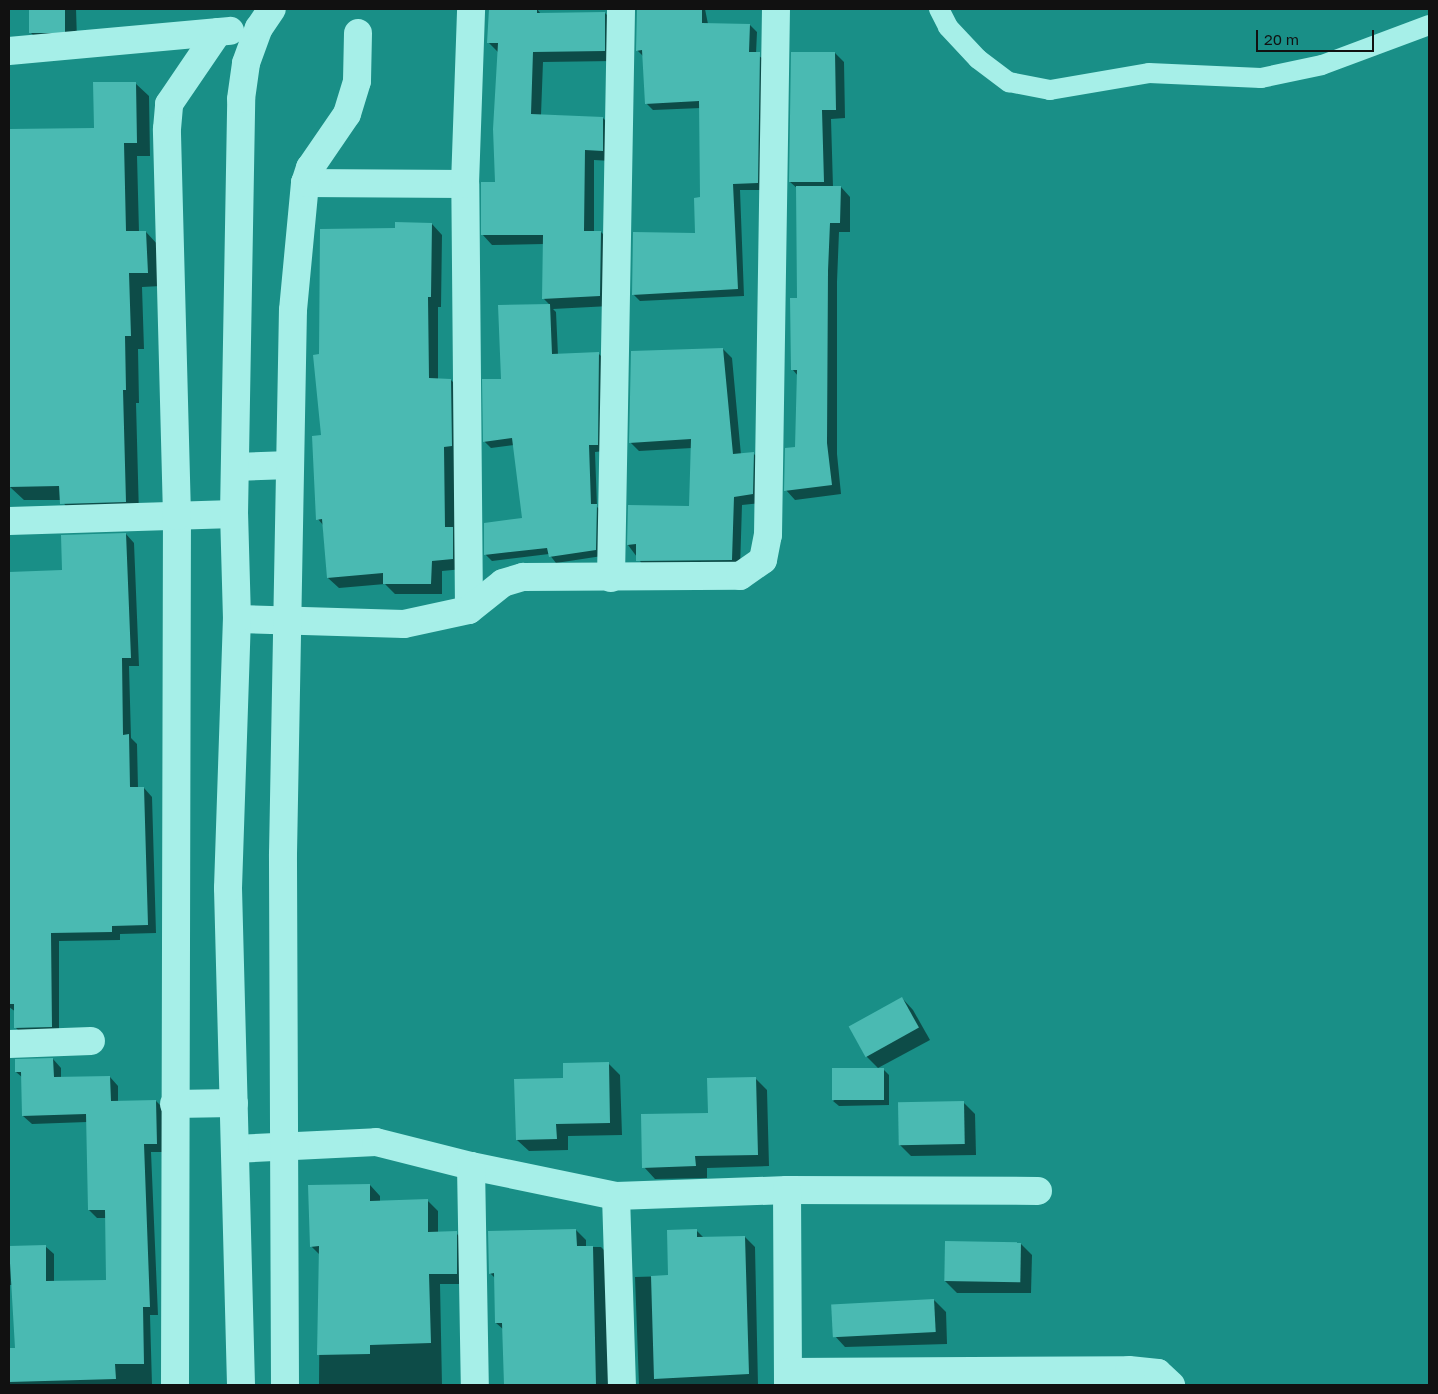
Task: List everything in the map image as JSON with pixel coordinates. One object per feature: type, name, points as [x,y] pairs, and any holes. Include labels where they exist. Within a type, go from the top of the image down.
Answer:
[{"type":"street","points":[[469,610],[465,184],[471,9]]},
{"type":"street","points":[[611,578],[621,9]]},
{"type":"street","points":[[238,618],[404,624],[469,610],[503,583],[523,578],[740,576],[763,560],[768,535],[776,9]]},
{"type":"street","points":[[9,51],[218,32],[266,18]]},
{"type":"street","points":[[241,1385],[228,888],[238,618],[234,514],[241,99],[246,64],[266,18]]},
{"type":"street","points":[[175,1385],[174,1104],[178,516],[169,104],[218,32]]},
{"type":"street","points":[[285,1385],[282,1145],[283,854],[289,620],[293,310],[305,183],[310,168],[347,114],[357,81],[358,33]]},
{"type":"street","points":[[305,183],[465,184]]},
{"type":"street","points":[[235,467],[290,465]]},
{"type":"street","points":[[9,521],[234,514]]},
{"type":"street","points":[[9,1044],[91,1041]]},
{"type":"street","points":[[174,1104],[234,1104]]},
{"type":"street","points":[[235,1149],[282,1145],[376,1142],[471,1166],[616,1196],[787,1190],[1038,1191]]},
{"type":"street","points":[[471,1166],[475,1385]]},
{"type":"street","points":[[787,1190],[788,1379],[1130,1370],[1158,1373],[1170,1385]]},
{"type":"street","points":[[616,1196],[622,1385]]},
{"type":"lane","points":[[939,9],[948,27],[978,59],[1009,82],[1050,90],[1149,73],[1261,78],[1322,65],[1429,25]]},
{"type":"building","points":[[29,9],[65,9],[65,33],[29,33]]},
{"type":"building","points":[[489,9],[537,9],[537,13],[605,12],[605,51],[533,52],[531,114],[603,117],[603,151],[585,150],[584,231],[601,231],[600,296],[542,299],[543,235],[481,235],[481,182],[495,182],[493,129],[498,43],[487,43]]},
{"type":"building","points":[[637,9],[702,9],[702,23],[750,24],[749,52],[760,52],[758,183],[733,184],[738,289],[632,295],[633,232],[695,233],[694,198],[700,197],[699,101],[645,104],[642,50],[636,51]]},
{"type":"building","points":[[791,52],[835,52],[836,110],[822,110],[824,182],[789,182]]},
{"type":"building","points":[[93,82],[136,82],[137,143],[124,143],[126,231],[146,231],[148,273],[129,273],[131,336],[125,336],[126,390],[123,390],[126,502],[60,504],[59,486],[9,487],[9,129],[94,128]]},
{"type":"building","points":[[796,186],[841,186],[840,223],[830,223],[828,271],[827,443],[832,485],[784,491],[785,448],[795,447],[797,370],[791,370],[790,298],[797,298]]},
{"type":"building","points":[[395,222],[432,223],[431,297],[428,297],[429,378],[451,379],[452,446],[444,447],[445,527],[453,527],[453,559],[432,561],[431,584],[383,584],[383,573],[327,578],[322,519],[316,520],[312,436],[321,435],[313,355],[319,354],[320,229],[395,228]]},
{"type":"building","points":[[550,304],[552,354],[599,352],[598,445],[589,445],[591,504],[597,504],[596,550],[549,557],[547,548],[484,555],[484,523],[522,518],[512,438],[483,442],[482,379],[501,379],[498,305]]},
{"type":"building","points":[[723,348],[733,454],[754,452],[753,494],[734,497],[732,560],[636,561],[636,544],[627,545],[628,505],[689,506],[691,439],[629,443],[631,351]]},
{"type":"building","points":[[126,533],[131,658],[122,658],[123,735],[129,734],[130,787],[144,787],[148,925],[112,926],[112,932],[51,933],[52,1027],[14,1028],[14,1004],[9,1004],[9,572],[62,570],[61,535]]},
{"type":"building","points":[[902,997],[919,1028],[866,1057],[849,1027]]},
{"type":"building","points":[[53,1058],[54,1077],[110,1076],[111,1101],[156,1100],[157,1144],[144,1144],[150,1307],[143,1307],[144,1364],[115,1364],[116,1379],[9,1382],[9,1348],[15,1348],[9,1246],[46,1245],[46,1281],[106,1280],[105,1210],[88,1210],[86,1114],[22,1116],[21,1072],[15,1072],[15,1059]]},
{"type":"building","points":[[609,1062],[610,1123],[556,1124],[557,1139],[516,1140],[514,1079],[563,1078],[563,1063]]},
{"type":"building","points":[[832,1068],[884,1068],[884,1100],[832,1100]]},
{"type":"building","points":[[756,1077],[758,1155],[695,1156],[696,1166],[642,1168],[641,1114],[708,1113],[707,1078]]},
{"type":"building","points":[[964,1101],[965,1144],[899,1145],[898,1102]]},
{"type":"building","points":[[370,1184],[370,1201],[428,1199],[428,1232],[457,1231],[457,1274],[429,1274],[431,1343],[370,1345],[370,1354],[317,1355],[319,1246],[310,1247],[308,1185]]},
{"type":"building","points":[[576,1229],[577,1246],[593,1246],[596,1385],[504,1385],[502,1323],[495,1323],[494,1273],[489,1274],[488,1231]]},
{"type":"building","points":[[697,1229],[697,1237],[745,1236],[749,1374],[654,1379],[651,1276],[668,1275],[667,1230]]},
{"type":"building","points":[[945,1241],[1021,1242],[1020,1282],[944,1281]]},
{"type":"building","points":[[934,1299],[936,1332],[833,1337],[831,1304]]}]
